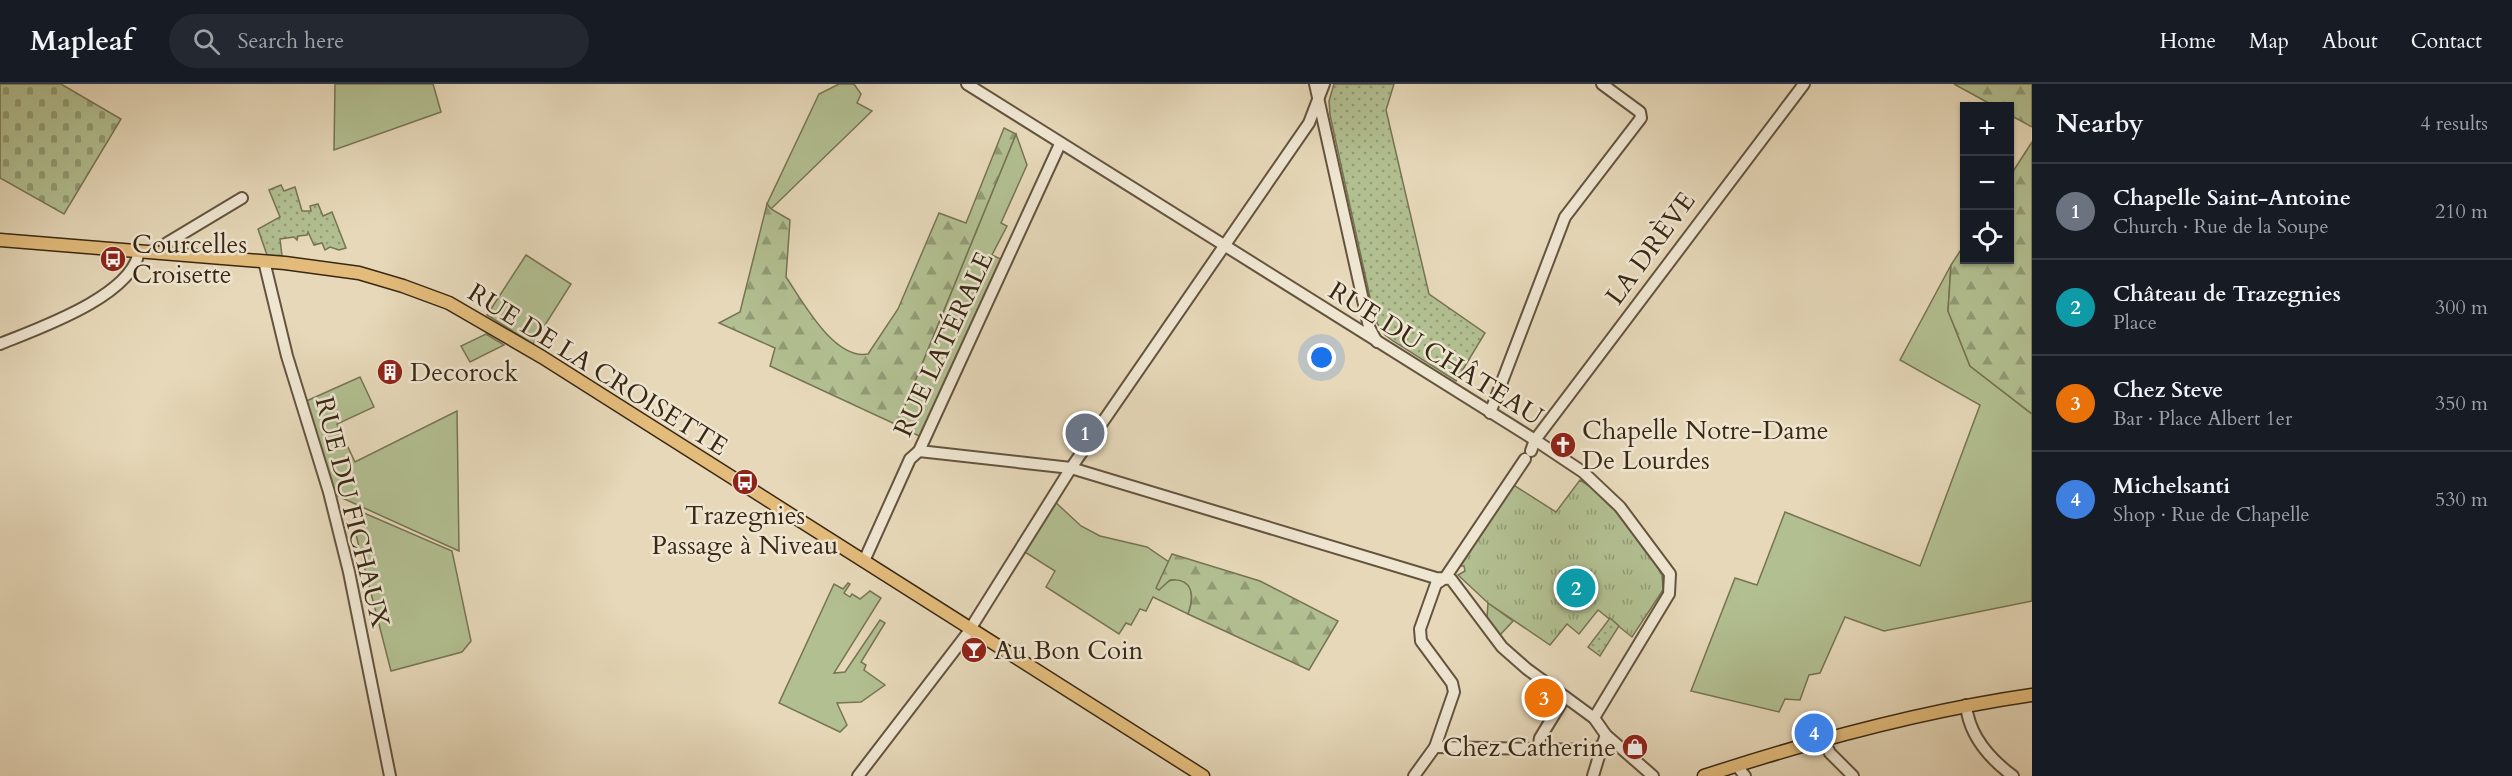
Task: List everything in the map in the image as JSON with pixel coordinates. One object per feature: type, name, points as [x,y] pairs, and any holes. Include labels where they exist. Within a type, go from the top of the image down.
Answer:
[{"type":"main road","name":"RUE DE LA CROISETTE","points":[[0,240],[318,266],[370,276],[418,291],[464,311],[1203,776]]},
{"type":"main road","points":[[1704,776],[1741,771],[1824,741],[1885,723],[1966,705],[2032,695]]},
{"type":"street","name":"RUE DU CHÂTEAU","points":[[967,84],[1224,248],[1490,413],[1530,450],[1598,484],[1635,525],[1670,574],[1669,594],[1659,614],[1594,718]]},
{"type":"street","points":[[1315,84],[1369,327],[1377,342]]},
{"type":"street","points":[[858,776],[970,629],[1071,468],[1309,123],[1324,84]]},
{"type":"street","points":[[1490,413],[1565,218],[1641,118],[1640,112],[1602,84]]},
{"type":"street","name":"LA DRÈVE","points":[[1435,747],[1454,692],[1452,683],[1421,641],[1420,629],[1436,584],[1445,578],[1530,450],[1804,84]]},
{"type":"street","name":"RUE LATÉRALE","points":[[864,561],[910,459],[920,452],[1060,144]]},
{"type":"street","points":[[162,253],[167,243],[242,198]]},
{"type":"street","points":[[0,344],[68,316],[94,302],[118,284],[139,251]]},
{"type":"street","name":"RUE DU FICHAUX","points":[[264,261],[287,356],[338,526],[390,776]]},
{"type":"street","points":[[920,452],[1071,468],[1436,578],[1451,579],[1502,647],[1594,718],[1606,735],[1653,776]]},
{"type":"street","points":[[1538,750],[1544,730],[1564,697]]},
{"type":"street","points":[[1966,705],[1975,733],[1985,751],[2013,776]]},
{"type":"street","points":[[1593,776],[1606,735]]},
{"type":"street","points":[[1824,741],[1830,753],[1853,776]]},
{"type":"street","points":[[1414,776],[1435,747],[1590,750],[1602,746]]},
{"type":"green space","points":[[0,84],[61,84],[121,119],[64,214],[0,178]]},
{"type":"green space","points":[[335,84],[433,84],[441,112],[334,150]]},
{"type":"green space","points":[[839,84],[854,84],[861,94],[857,103],[872,111],[771,209],[767,204],[819,94]]},
{"type":"green space","points":[[1334,84],[1394,84],[1386,110],[1429,294],[1485,333],[1456,381],[1385,335],[1375,320],[1330,115],[1329,101]]},
{"type":"green space","points":[[1954,84],[2032,84],[2032,127],[2014,117],[2014,102],[1987,102]]},
{"type":"green space","points":[[1004,128],[1016,134],[897,425],[770,366],[775,348],[719,323],[740,312],[767,204],[771,209],[790,220],[786,277],[810,314],[843,348],[855,353],[868,354],[898,309],[939,213],[966,223]]},
{"type":"green space","points":[[1016,134],[1027,165],[1001,223],[1007,226],[992,255],[1007,262],[925,439],[897,425]]},
{"type":"green space","points":[[2032,142],[2032,414],[1970,366],[1948,311],[1951,265],[1960,251],[1960,264],[2014,264],[2014,170]]},
{"type":"green space","points":[[281,185],[284,191],[295,187],[302,211],[311,211],[310,206],[318,204],[323,216],[332,212],[346,248],[339,250],[330,247],[325,250],[322,243],[314,245],[308,232],[307,235],[298,236],[297,240],[294,237],[280,239],[282,256],[267,255],[258,229],[280,217],[269,190]]},
{"type":"green space","points":[[526,255],[571,284],[533,344],[487,315]]},
{"type":"green space","points":[[1951,265],[1948,311],[1970,366],[2032,414],[2032,601],[1884,631],[1845,617],[1820,673],[1809,675],[1800,700],[1785,699],[1779,712],[1691,691],[1735,578],[1757,585],[1785,512],[1920,566],[1980,405],[1900,360]]},
{"type":"green space","points":[[486,334],[504,345],[470,362],[461,346]]},
{"type":"green space","points":[[360,377],[374,407],[337,424],[355,462],[457,411],[459,551],[329,492],[302,403]]},
{"type":"green space","points":[[1580,480],[1603,495],[1645,548],[1662,574],[1663,590],[1632,637],[1598,610],[1579,634],[1567,624],[1550,645],[1488,603],[1458,575],[1465,571],[1464,566],[1456,566],[1512,484],[1556,512]]},
{"type":"green space","points":[[1052,499],[1081,526],[1100,536],[1147,547],[1169,562],[1157,588],[1174,579],[1186,582],[1191,594],[1188,614],[1153,597],[1146,611],[1140,609],[1131,625],[1126,623],[1119,634],[1046,587],[1055,571],[1020,549]]},
{"type":"green space","points":[[364,513],[452,551],[471,641],[462,652],[391,671],[354,527],[357,517]]},
{"type":"green space","points":[[1172,554],[1260,581],[1338,621],[1309,670],[1188,614],[1191,595],[1188,585],[1184,582],[1170,580],[1159,590],[1156,588]]},
{"type":"green space","points":[[848,583],[850,584],[844,593],[850,597],[852,594],[860,599],[870,591],[881,598],[834,673],[845,672],[880,620],[885,623],[861,662],[866,665],[864,670],[885,685],[861,702],[837,703],[847,725],[840,732],[779,703],[834,584],[843,589]]},
{"type":"green space","points":[[1488,603],[1513,621],[1499,636],[1487,618]]},
{"type":"green space","points":[[1610,618],[1619,626],[1600,656],[1588,647]]},
{"type":"place","name":"Courcelles Croisette","points":[[113,259]]},
{"type":"place","name":"Decorock","points":[[390,372]]},
{"type":"place","name":"Chapelle Saint-Antoine","points":[[1085,433]]},
{"type":"place","name":"Chapelle Notre-Dame De Lourdes","points":[[1563,445]]},
{"type":"place","name":"Trazegnies Passage à Niveau","points":[[745,482]]},
{"type":"place","name":"Château de Trazegnies","points":[[1576,588]]},
{"type":"place","name":"Au Bon Coin","points":[[974,650]]},
{"type":"place","name":"Chez Steve","points":[[1544,698]]},
{"type":"place","name":"Michelsanti","points":[[1814,733]]},
{"type":"place","name":"Chez Catherine","points":[[1635,747]]}]
